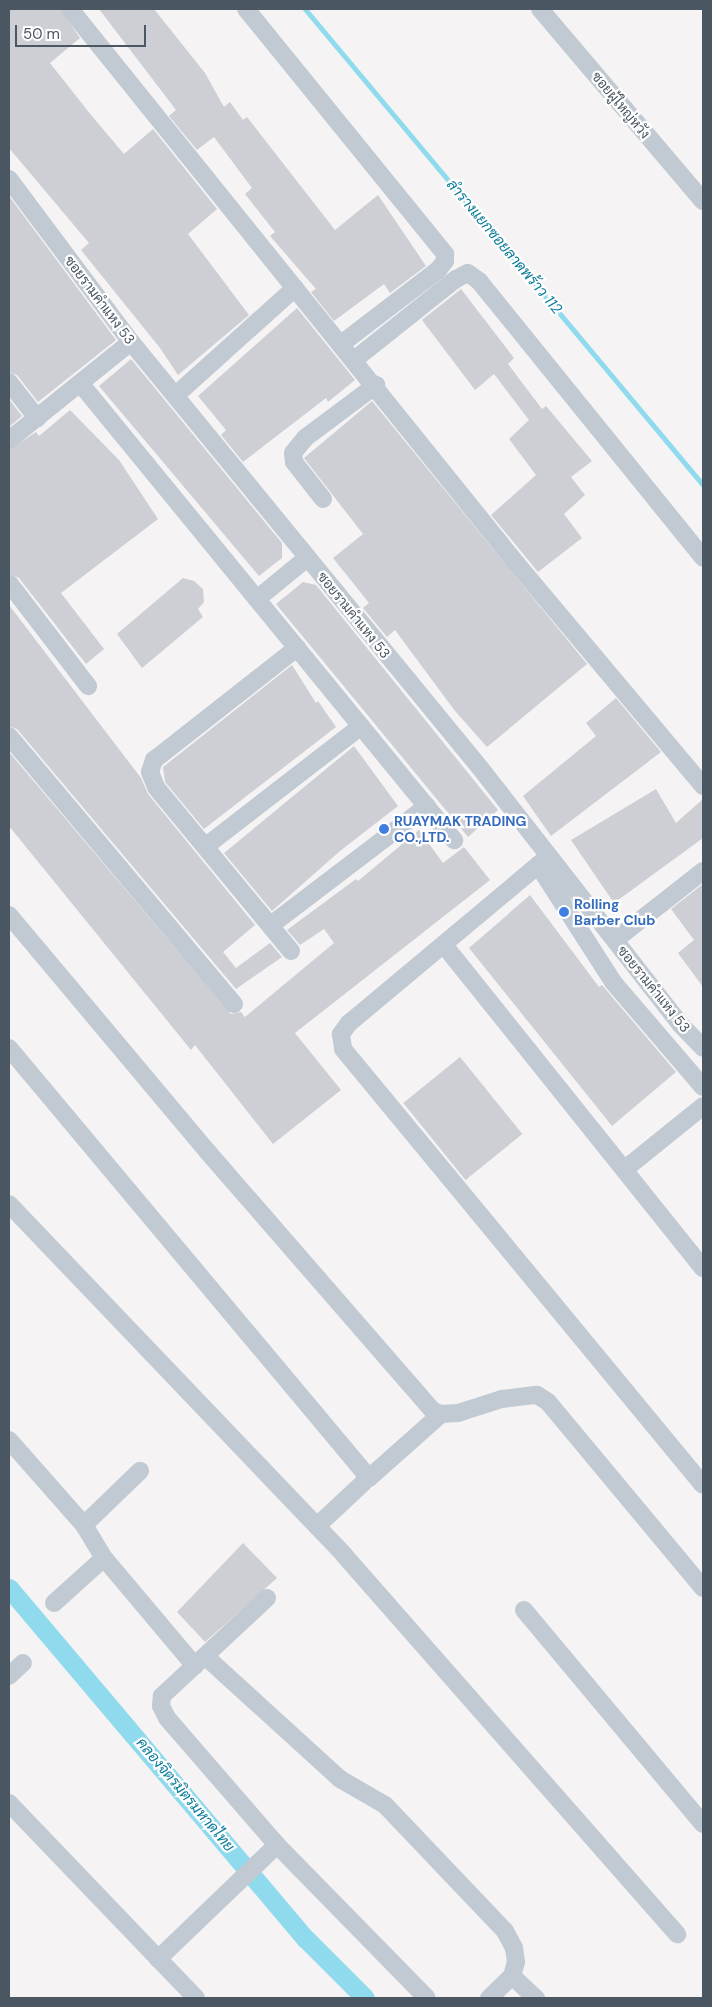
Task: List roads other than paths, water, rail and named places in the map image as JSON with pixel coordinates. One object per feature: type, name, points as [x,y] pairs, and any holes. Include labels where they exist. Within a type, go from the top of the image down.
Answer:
[{"type":"street","points":[[70,9],[340,345],[376,385],[516,563],[703,786]]},
{"type":"street","points":[[246,9],[445,254],[445,261],[438,270],[340,345]]},
{"type":"street","name":"ซอยผู้ใหญ่หวัง","points":[[540,9],[703,201]]},
{"type":"street","name":"ซอยรามคำแหง 53","points":[[9,179],[131,342],[481,769],[543,861],[615,940],[703,1048]]},
{"type":"street","points":[[354,360],[456,279],[468,274],[479,281],[703,558]]},
{"type":"street","points":[[176,395],[295,288]]},
{"type":"street","points":[[9,440],[131,342]]},
{"type":"street","points":[[9,382],[37,418]]},
{"type":"street","points":[[80,383],[454,840]]},
{"type":"street","points":[[323,499],[294,462],[293,453],[305,438],[376,385]]},
{"type":"street","points":[[257,599],[307,558]]},
{"type":"street","points":[[9,583],[88,686]]},
{"type":"street","points":[[291,951],[156,787],[150,772],[154,760],[298,648]]},
{"type":"street","points":[[206,846],[361,726]]},
{"type":"street","points":[[9,736],[234,1004]]},
{"type":"street","points":[[271,925],[427,806]]},
{"type":"street","points":[[703,1087],[613,982],[543,861],[349,1023],[341,1034],[343,1049],[703,1485]]},
{"type":"street","points":[[615,940],[703,871]]},
{"type":"street","points":[[9,915],[207,1151],[433,1411],[441,1414],[458,1413],[502,1399],[537,1395],[548,1402],[703,1588]]},
{"type":"street","points":[[444,944],[703,1268]]},
{"type":"street","points":[[9,1048],[369,1478],[441,1414]]},
{"type":"street","points":[[625,1169],[703,1106]]},
{"type":"street","points":[[9,1204],[317,1526],[677,1934]]},
{"type":"street","points":[[9,1440],[84,1525],[104,1558],[201,1661],[340,1779],[385,1805],[505,1932],[514,1948],[512,1976],[489,1998]]},
{"type":"street","points":[[84,1525],[140,1471]]},
{"type":"street","points":[[317,1526],[364,1483]]},
{"type":"street","points":[[54,1603],[104,1558]]},
{"type":"street","points":[[266,1598],[162,1696],[161,1706],[167,1718],[277,1845],[428,1998]]},
{"type":"street","points":[[524,1610],[703,1824]]},
{"type":"street","points":[[9,1676],[23,1663]]},
{"type":"street","points":[[9,1803],[196,1998]]},
{"type":"street","points":[[158,1959],[233,1884],[277,1845]]},
{"type":"street","points":[[512,1976],[536,1998]]},
{"type":"waterway","name":"ลำรางแยกซอยลาดพร้าว 112","points":[[305,9],[703,485]]},
{"type":"waterway","name":"คลองจิตรมิตรมหาดไทย","points":[[9,1588],[306,1939],[365,1998]]},
{"type":"place","name":"RUAYMAK TRADING CO.,LTD.","points":[[384,829]]},
{"type":"place","name":"Rolling Barber Club","points":[[564,912]]}]
